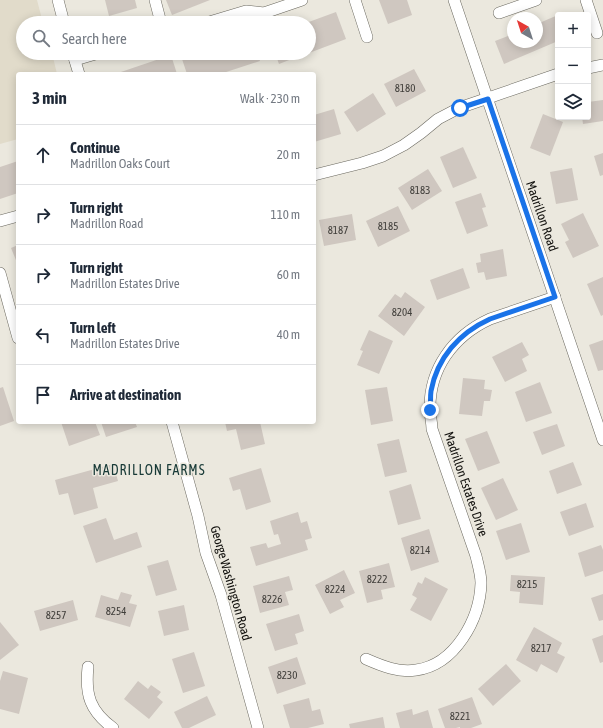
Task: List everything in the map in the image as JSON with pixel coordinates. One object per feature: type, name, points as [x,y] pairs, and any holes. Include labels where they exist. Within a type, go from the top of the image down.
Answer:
[{"type":"street","points":[[58,0],[62,16]]},
{"type":"street","points":[[155,0],[159,16]]},
{"type":"street","points":[[229,16],[246,11],[264,13],[302,0]]},
{"type":"street","points":[[355,0],[367,37]]},
{"type":"street","name":"Madrillon Road","points":[[454,0],[603,440]]},
{"type":"street","points":[[499,12],[535,0]]},
{"type":"street","points":[[586,0],[597,33]]},
{"type":"street","points":[[75,60],[78,72]]},
{"type":"street","points":[[591,67],[603,65]]},
{"type":"street","points":[[316,174],[383,156],[421,134],[438,119],[460,108],[555,75]]},
{"type":"street","points":[[0,221],[16,217]]},
{"type":"street","points":[[0,273],[16,331]]},
{"type":"street","name":"Madrillon Estates Drive","points":[[366,659],[385,667],[401,670],[421,670],[450,654],[461,642],[469,628],[477,610],[479,599],[481,583],[479,565],[432,429],[430,410],[431,392],[434,380],[445,356],[456,342],[470,330],[490,319],[555,297]]},
{"type":"street","name":"George Washington Road","points":[[173,424],[198,516],[206,553],[221,595],[258,728]]},
{"type":"street","points":[[88,668],[86,682],[88,695],[92,706],[96,712],[113,728]]},
{"type":"shaded area","points":[[0,0],[37,0],[41,16],[16,16],[16,60],[54,60],[57,72],[16,72],[16,140],[0,144]]},
{"type":"building","points":[[105,0],[135,0],[137,8],[109,16]]},
{"type":"building","points":[[166,0],[210,0],[172,15]]},
{"type":"building","points":[[379,0],[407,0],[412,15],[388,24]]},
{"type":"building","points":[[336,12],[346,39],[316,50],[316,19]]},
{"type":"building","points":[[555,16],[555,42],[543,47],[543,21]]},
{"type":"building","points":[[507,36],[507,48],[542,48],[504,64],[495,41]]},
{"type":"building","points":[[156,60],[173,60],[176,72],[121,72]]},
{"type":"building","points":[[182,60],[260,61],[226,72],[186,72]]},
{"type":"building","points":[[278,60],[289,60],[279,64]]},
{"type":"building","points":[[414,69],[426,91],[396,107],[384,84]]},
{"type":"building","points":[[373,93],[386,114],[357,132],[344,112]]},
{"type":"building","points":[[603,100],[603,121],[583,124],[582,120],[591,120],[591,102]]},
{"type":"building","points":[[334,109],[341,134],[316,141],[316,114]]},
{"type":"building","points":[[543,114],[563,122],[550,156],[530,148]]},
{"type":"building","points":[[463,147],[477,178],[453,188],[440,157]]},
{"type":"building","points":[[603,153],[603,175],[600,176],[594,156]]},
{"type":"building","points":[[16,162],[16,194],[0,199],[0,167]]},
{"type":"building","points":[[572,168],[578,200],[556,204],[550,172]]},
{"type":"building","points":[[428,169],[442,191],[412,210],[398,188]]},
{"type":"building","points":[[481,193],[486,207],[482,208],[488,226],[467,234],[455,202]]},
{"type":"building","points":[[398,206],[410,231],[378,247],[366,221]]},
{"type":"building","points":[[583,213],[599,246],[573,258],[565,242],[569,240],[561,224]]},
{"type":"building","points":[[352,214],[356,240],[324,246],[319,220]]},
{"type":"building","points":[[16,246],[16,260],[11,248]]},
{"type":"building","points":[[503,249],[507,276],[486,280],[484,272],[478,273],[476,263],[481,262],[480,254]]},
{"type":"building","points":[[463,268],[470,288],[437,300],[430,280]]},
{"type":"building","points":[[603,277],[603,315],[601,316],[587,284]]},
{"type":"building","points":[[405,292],[425,307],[404,336],[378,316],[395,294],[401,298]]},
{"type":"building","points":[[369,330],[393,341],[379,374],[357,365],[363,351],[360,350]]},
{"type":"building","points":[[603,340],[603,370],[598,371],[589,345]]},
{"type":"building","points":[[522,342],[529,355],[522,359],[527,371],[505,382],[492,357]]},
{"type":"building","points":[[463,378],[485,380],[484,389],[492,390],[490,401],[484,401],[482,416],[459,414]]},
{"type":"building","points":[[540,382],[552,413],[526,422],[515,392]]},
{"type":"building","points":[[3,387],[14,421],[0,426],[0,388]]},
{"type":"building","points":[[387,387],[393,421],[371,425],[365,390]]},
{"type":"building","points":[[62,424],[96,424],[100,435],[69,446]]},
{"type":"building","points":[[102,424],[136,424],[137,427],[106,437]]},
{"type":"building","points":[[225,424],[260,424],[265,444],[241,450],[236,429],[227,431]]},
{"type":"building","points":[[557,424],[565,446],[542,455],[533,432]]},
{"type":"building","points":[[487,431],[500,463],[478,471],[465,439]]},
{"type":"building","points":[[399,439],[407,472],[385,477],[377,444]]},
{"type":"building","points":[[573,462],[582,485],[557,494],[549,471]]},
{"type":"building","points":[[113,464],[118,481],[93,488],[98,508],[74,515],[68,493],[59,495],[55,480]]},
{"type":"building","points":[[261,468],[271,502],[246,510],[240,489],[233,491],[229,478]]},
{"type":"building","points":[[503,478],[518,510],[496,520],[481,488]]},
{"type":"building","points":[[411,484],[421,519],[398,525],[389,491]]},
{"type":"building","points":[[586,503],[594,527],[569,536],[560,512]]},
{"type":"building","points":[[298,512],[301,523],[307,521],[312,538],[305,540],[308,550],[256,566],[250,547],[266,543],[268,548],[281,544],[278,534],[274,535],[270,521]]},
{"type":"building","points":[[106,518],[114,540],[137,532],[142,547],[96,563],[83,526]]},
{"type":"building","points":[[521,523],[530,552],[506,560],[496,531]]},
{"type":"building","points":[[429,529],[439,562],[411,571],[401,538]]},
{"type":"building","points":[[601,545],[603,550],[603,571],[585,577],[578,553]]},
{"type":"building","points":[[168,560],[177,590],[156,596],[147,566]]},
{"type":"building","points":[[389,563],[395,587],[381,590],[383,599],[367,603],[359,571]]},
{"type":"building","points":[[344,570],[355,593],[340,600],[344,607],[330,614],[315,585]]},
{"type":"building","points":[[511,575],[545,577],[543,605],[519,603],[520,592],[510,591]]},
{"type":"building","points":[[289,576],[293,590],[285,592],[289,605],[260,613],[253,586]]},
{"type":"building","points":[[425,577],[448,589],[431,621],[410,610],[417,598],[412,595],[418,582],[422,584]]},
{"type":"building","points":[[121,592],[132,595],[129,603],[137,605],[130,627],[95,617],[101,595],[118,600]]},
{"type":"building","points":[[603,594],[603,620],[599,621],[591,598]]},
{"type":"building","points":[[73,600],[78,620],[40,631],[34,611]]},
{"type":"building","points":[[184,605],[189,630],[164,636],[158,611]]},
{"type":"building","points":[[299,614],[304,631],[295,634],[298,644],[275,651],[266,624]]},
{"type":"building","points":[[0,622],[19,645],[0,660]]},
{"type":"building","points":[[534,627],[562,643],[557,653],[565,657],[557,673],[541,664],[537,672],[516,660]]},
{"type":"building","points":[[603,635],[603,662],[600,663],[592,639]]},
{"type":"building","points":[[194,652],[205,686],[183,693],[172,659]]},
{"type":"building","points":[[297,657],[306,684],[277,694],[268,667]]},
{"type":"building","points":[[506,664],[521,681],[493,706],[478,689]]},
{"type":"building","points":[[3,671],[28,678],[19,714],[0,709],[0,681]]},
{"type":"building","points":[[138,681],[148,689],[151,685],[161,692],[157,697],[163,702],[149,719],[124,699]]},
{"type":"building","points":[[207,696],[216,715],[189,728],[182,728],[174,712]]},
{"type":"building","points":[[472,697],[482,724],[471,728],[445,728],[438,709]]},
{"type":"building","points":[[309,698],[312,711],[320,709],[324,724],[308,728],[290,728],[283,705]]},
{"type":"building","points":[[412,709],[413,715],[428,710],[433,728],[400,728],[396,713]]},
{"type":"building","points":[[383,717],[385,728],[350,728],[349,724]]},
{"type":"district","name":"MADRILLON FARMS","points":[[149,470]]},
{"type":"route","points":[[430,410],[431,392],[436,374],[445,356],[456,342],[470,330],[490,319],[555,297],[488,99],[460,108]]}]
